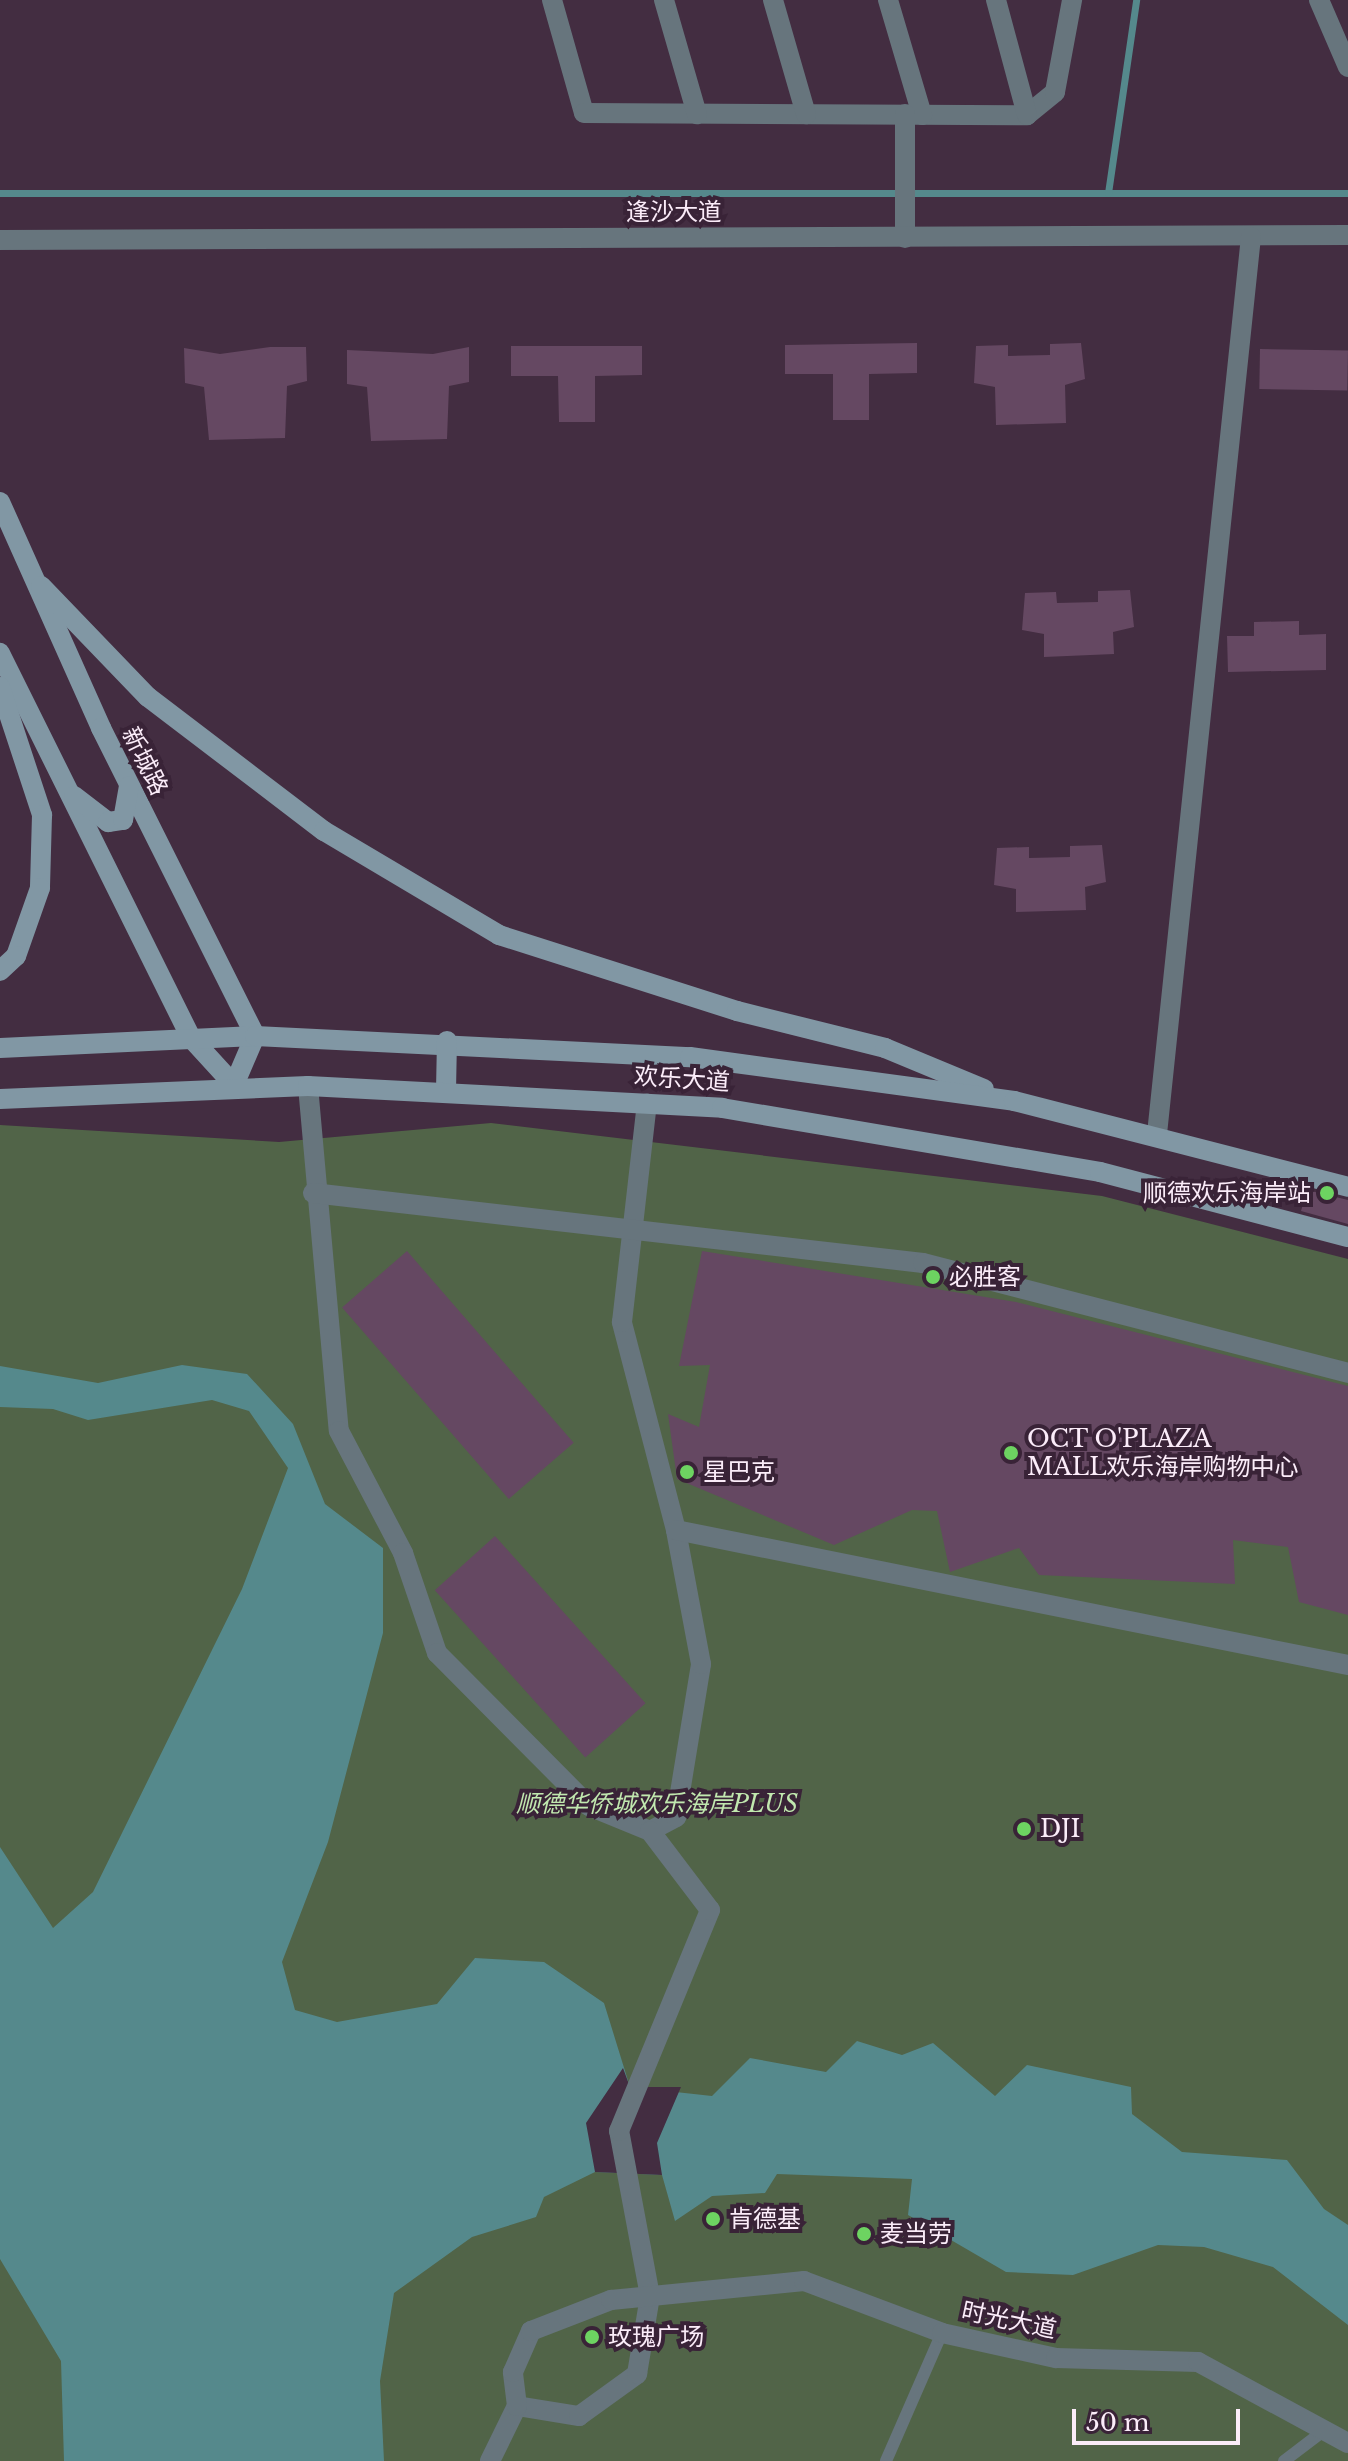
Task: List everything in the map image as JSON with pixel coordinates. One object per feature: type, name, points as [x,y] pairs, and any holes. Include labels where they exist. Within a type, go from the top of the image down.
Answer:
[{"type":"street","points":[[552,0],[584,113],[1027,115],[1055,92],[1072,0]]},
{"type":"street","points":[[664,0],[697,114]]},
{"type":"street","points":[[773,0],[806,114]]},
{"type":"street","points":[[888,0],[913,114],[905,153],[905,229]]},
{"type":"street","points":[[996,0],[1027,115]]},
{"type":"street","points":[[1319,0],[1348,67]]},
{"type":"street","name":"逢沙大道","points":[[0,240],[905,229],[1251,237],[1348,235]]},
{"type":"street","points":[[1157,1134],[1251,237]]},
{"type":"street","name":"新城路","points":[[0,502],[129,787],[255,1036]]},
{"type":"street","points":[[32,577],[148,697],[324,831],[499,935],[737,1011],[885,1048],[1014,1101]]},
{"type":"street","points":[[0,653],[191,1038],[234,1085],[255,1036]]},
{"type":"street","points":[[0,687],[42,815],[40,888],[16,956],[0,971]]},
{"type":"street","points":[[67,791],[108,822],[123,820],[129,787]]},
{"type":"street","name":"欢乐大道","points":[[0,1048],[255,1036],[447,1041],[690,1057],[1014,1101],[1157,1134],[1348,1187]]},
{"type":"street","points":[[446,1091],[447,1041]]},
{"type":"street","name":"欢乐大道","points":[[0,1099],[234,1085],[446,1091],[647,1103],[840,1123],[1100,1172],[1348,1237]]},
{"type":"street","points":[[308,1086],[313,1193],[339,1431],[403,1553],[437,1653],[589,1806],[650,1831],[710,1910],[619,2131],[650,2296],[637,2374],[579,2416],[517,2406],[490,2461]]},
{"type":"street","points":[[647,1103],[622,1322],[676,1530],[701,1664],[676,1817],[650,1831]]},
{"type":"street","points":[[313,1193],[923,1263],[1348,1373]]},
{"type":"street","points":[[676,1530],[1348,1665]]},
{"type":"street","name":"时光大道","points":[[517,2406],[513,2372],[531,2331],[611,2300],[804,2281],[942,2333],[1056,2358],[1198,2362],[1341,2434]]},
{"type":"lane","points":[[886,2461],[942,2333]]},
{"type":"lane","points":[[1284,2461],[1341,2434]]},
{"type":"green space","name":"顺德华侨城欢乐海岸PLUS","points":[[491,1123],[1102,1196],[1348,1259],[1348,2461],[0,2461],[0,1125],[279,1142]]},
{"type":"shaded area","points":[[182,1365],[247,1374],[293,1424],[325,1504],[383,1548],[383,1633],[328,1842],[282,1962],[295,2010],[337,2022],[437,2004],[475,1958],[544,1962],[604,2003],[630,2087],[712,2096],[750,2058],[826,2072],[857,2041],[902,2055],[933,2043],[995,2096],[1027,2065],[1131,2087],[1132,2114],[1182,2152],[1287,2160],[1324,2209],[1348,2225],[1348,2325],[1273,2267],[1204,2247],[1158,2245],[1073,2275],[1006,2272],[908,2215],[912,2179],[777,2174],[765,2193],[712,2196],[675,2221],[662,2175],[595,2172],[544,2197],[536,2217],[472,2237],[394,2293],[380,2381],[384,2461],[64,2461],[61,2361],[0,2259],[0,1847],[53,1928],[93,1892],[242,1589],[288,1468],[249,1411],[212,1400],[88,1420],[53,1409],[0,1407],[0,1366],[98,1383]]},
{"type":"pier","points":[[623,2068],[630,2087],[681,2087],[657,2143],[662,2175],[595,2172],[586,2123]]},
{"type":"building","points":[[917,343],[917,373],[869,374],[869,420],[833,420],[833,374],[785,374],[785,345]]},
{"type":"building","points":[[1081,343],[1085,379],[1065,385],[1066,423],[996,425],[995,387],[974,383],[976,346],[1008,345],[1008,356],[1050,355],[1050,344]]},
{"type":"building","points":[[511,346],[642,346],[642,375],[595,376],[595,422],[559,422],[558,376],[511,376]]},
{"type":"building","points":[[270,347],[306,347],[307,381],[287,386],[285,438],[209,440],[204,387],[185,383],[184,348],[220,354]]},
{"type":"building","points":[[469,347],[469,382],[449,386],[447,439],[371,441],[367,387],[347,384],[347,350],[433,354]]},
{"type":"building","points":[[1260,349],[1348,351],[1347,391],[1259,389]]},
{"type":"building","points":[[1130,590],[1134,627],[1113,632],[1114,654],[1044,657],[1044,634],[1022,630],[1025,593],[1056,592],[1057,603],[1098,602],[1098,591]]},
{"type":"building","points":[[1299,621],[1299,635],[1326,634],[1326,670],[1228,672],[1227,636],[1254,636],[1254,622]]},
{"type":"building","points":[[1102,845],[1106,882],[1085,887],[1086,910],[1016,912],[1016,889],[994,885],[997,848],[1029,847],[1029,858],[1070,857],[1070,846]]},
{"type":"building","points":[[1307,1190],[1348,1200],[1348,1224],[1301,1211]]},
{"type":"building","points":[[407,1251],[574,1443],[509,1499],[342,1307]]},
{"type":"building","name":"OCT O'PLAZA MALL欢乐海岸购物中心","points":[[702,1251],[1016,1302],[1348,1386],[1348,1615],[1299,1602],[1288,1547],[1233,1540],[1235,1584],[1039,1575],[1019,1548],[950,1572],[937,1511],[912,1510],[834,1545],[677,1479],[668,1414],[699,1427],[710,1365],[679,1366]]},
{"type":"building","points":[[495,1536],[646,1703],[585,1757],[435,1590]]},
{"type":"waterway","points":[[1108,193],[1136,0]]},
{"type":"waterway","points":[[0,193],[1348,193]]},
{"type":"place","name":"顺德欢乐海岸站","points":[[1327,1193]]},
{"type":"place","name":"必胜客","points":[[933,1277]]},
{"type":"place","name":"OCT O'PLAZA MALL欢乐海岸购物中心","points":[[1011,1453]]},
{"type":"place","name":"星巴克","points":[[687,1472]]},
{"type":"place","name":"DJI","points":[[1024,1829]]},
{"type":"place","name":"肯德基","points":[[713,2219]]},
{"type":"place","name":"麦当劳","points":[[864,2234]]},
{"type":"place","name":"玫瑰广场","points":[[592,2337]]}]
